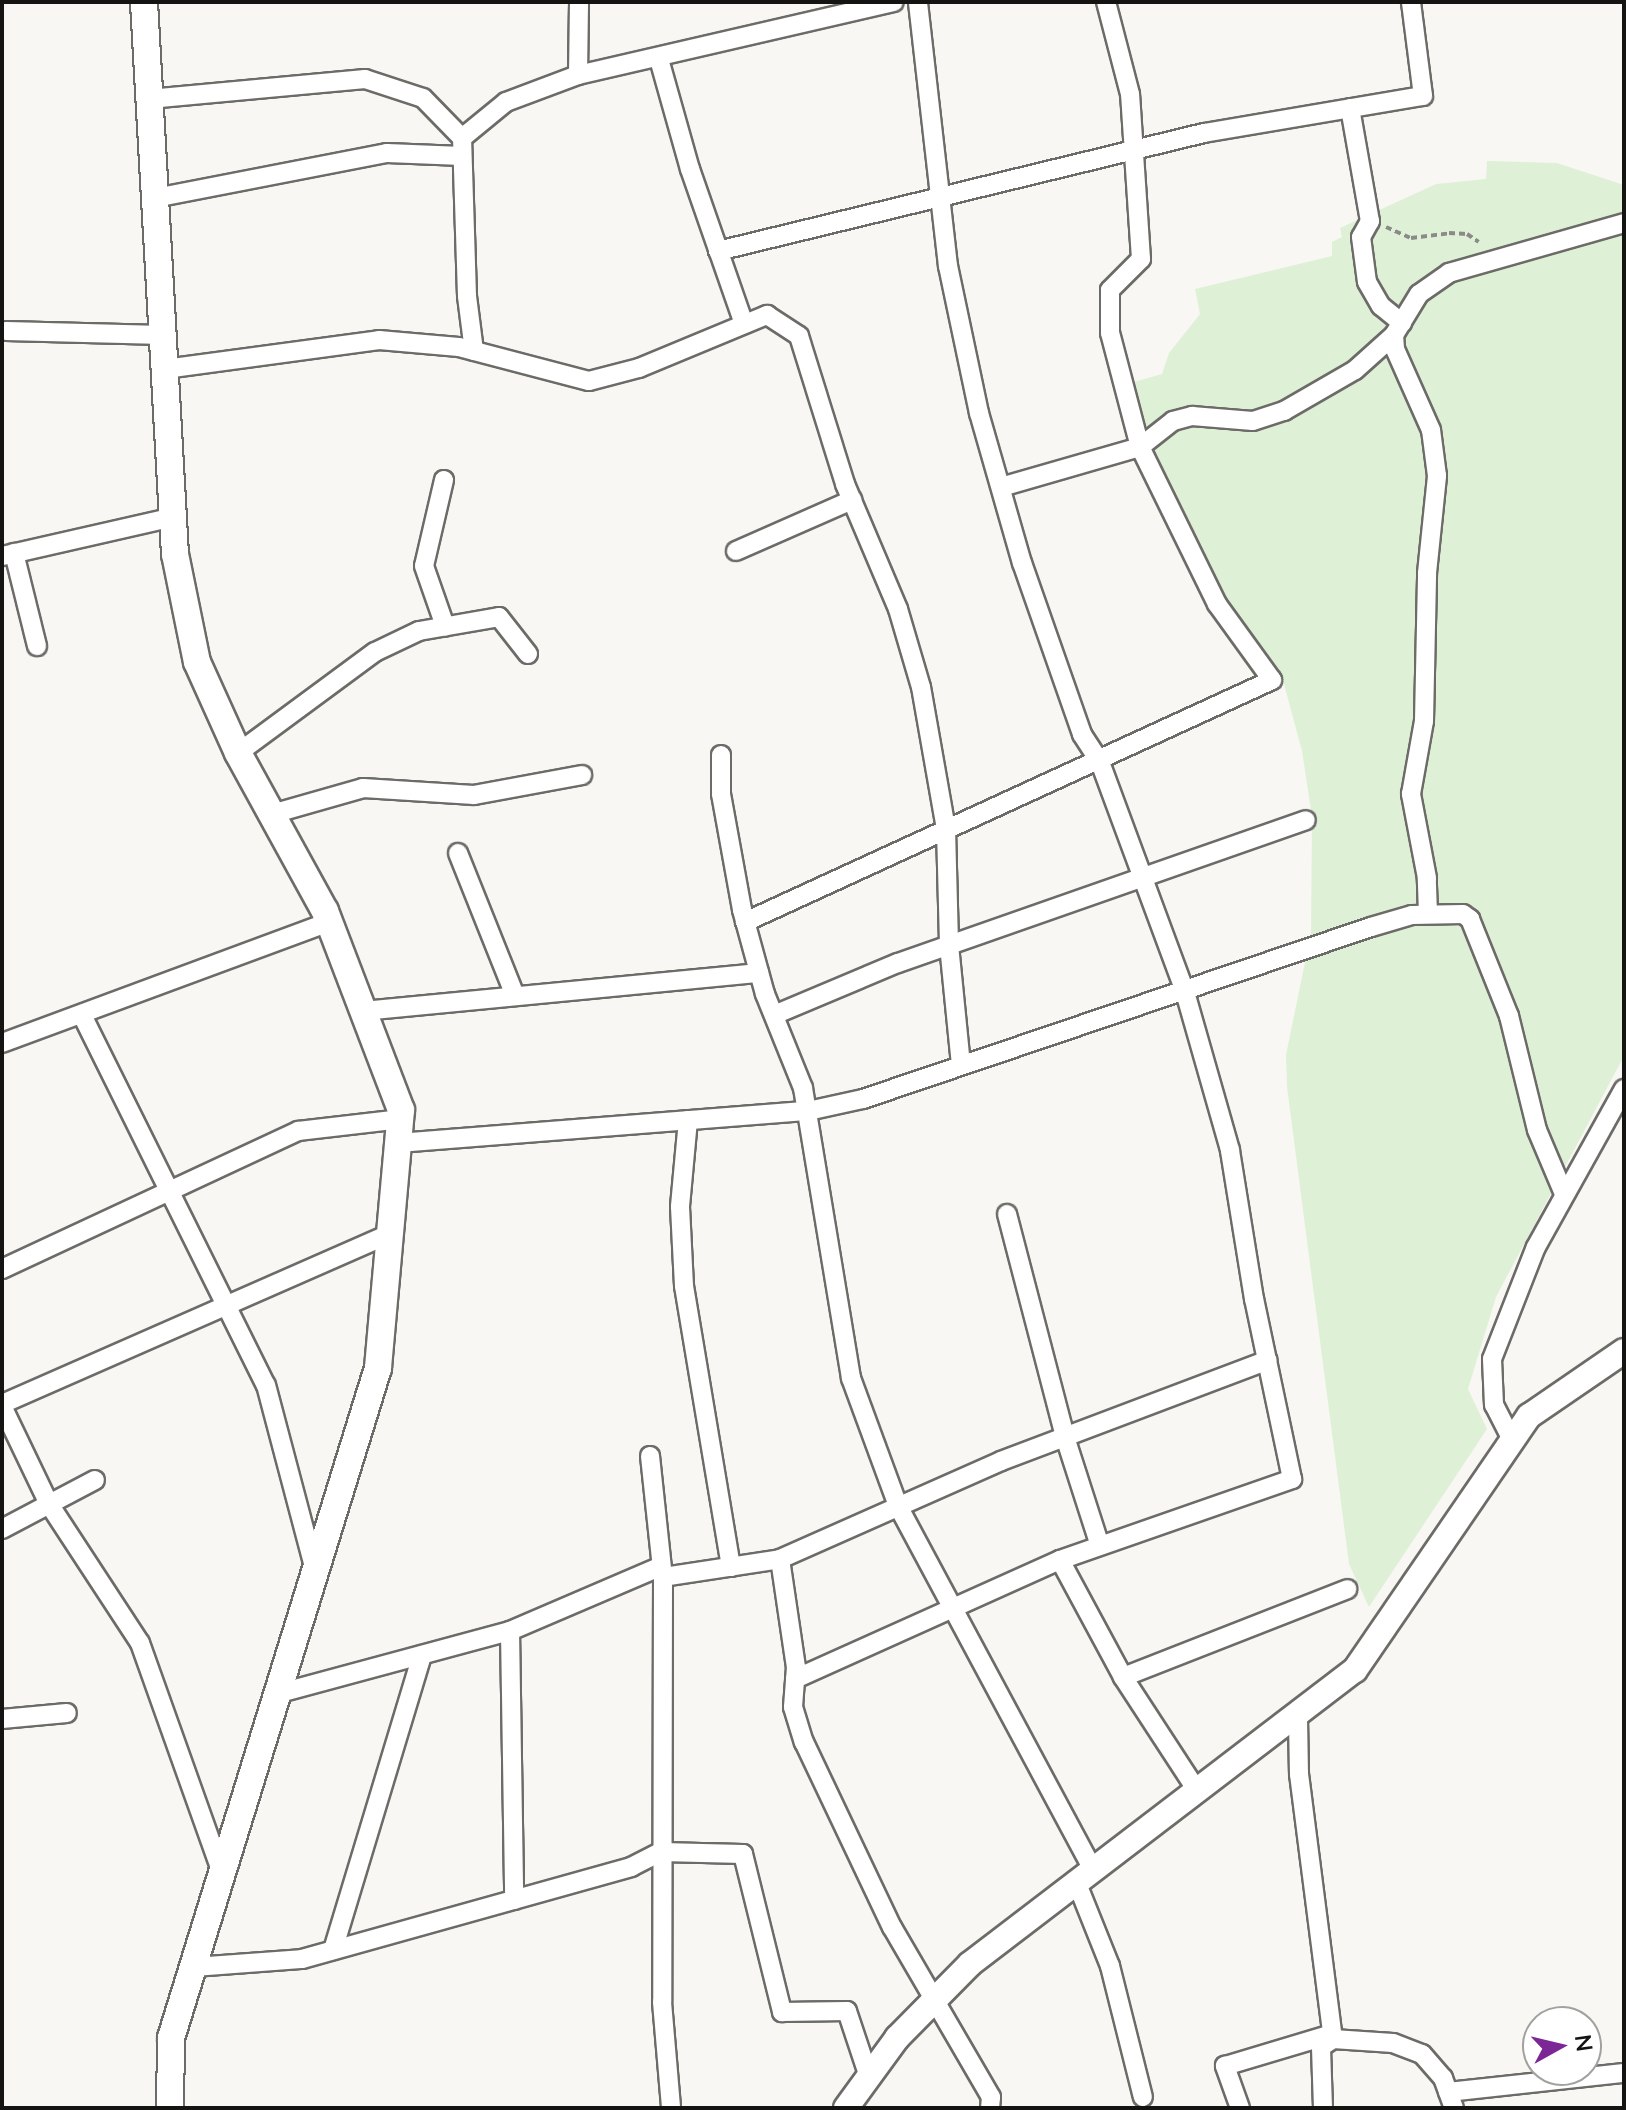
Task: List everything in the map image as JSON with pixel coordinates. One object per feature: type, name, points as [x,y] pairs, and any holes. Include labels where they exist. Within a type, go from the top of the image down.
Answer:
[{"type":"main road","points":[[144,2],[173,517],[197,662],[238,753],[329,922],[363,1011],[400,1131],[378,1368],[171,2038],[170,2108]]},
{"type":"street","points":[[578,75],[579,2]]},
{"type":"street","points":[[155,198],[387,153],[462,147],[506,102],[578,75],[659,59],[894,2]]},
{"type":"street","points":[[795,1679],[951,1612],[1060,1560],[1292,1479],[1230,1150],[1184,989],[1097,759],[1082,734],[1001,487],[976,399],[939,195],[918,2]]},
{"type":"street","points":[[745,922],[1272,680],[1217,604],[1140,447],[1110,333],[1110,290],[1141,259],[1130,94],[1106,2]]},
{"type":"street","points":[[718,251],[939,195],[1135,150],[1423,96],[1411,2]]},
{"type":"street","points":[[659,59],[718,251],[744,324]]},
{"type":"street","points":[[149,99],[365,79],[423,98],[462,147],[467,296],[474,351]]},
{"type":"street","points":[[1350,108],[1370,221],[1361,237],[1367,282],[1398,329],[1395,349],[1431,430],[1437,476],[1427,573],[1424,721],[1411,794],[1428,914]]},
{"type":"street","points":[[1001,487],[1140,447],[1173,421],[1192,416],[1253,421],[1284,411],[1355,370],[1398,329],[1419,294],[1435,281],[1520,250],[1624,223]]},
{"type":"street","points":[[165,369],[379,340],[474,351],[589,381],[639,368],[767,315],[799,336],[852,500],[898,609],[921,687],[946,829],[949,945],[961,1065]]},
{"type":"street","points":[[6,331],[163,335]]},
{"type":"street","points":[[444,480],[424,566],[445,626]]},
{"type":"street","points":[[736,551],[852,500]]},
{"type":"street","points":[[37,646],[8,554],[173,517]]},
{"type":"street","points":[[238,753],[375,652],[419,631],[499,617],[528,654]]},
{"type":"street","points":[[721,755],[721,794],[745,922],[759,973],[808,1111],[851,1378],[898,1506],[1085,1875],[1143,2097]]},
{"type":"street","points":[[272,814],[363,788],[474,795],[582,775]]},
{"type":"street","points":[[774,1015],[949,945],[1306,820]]},
{"type":"street","points":[[458,853],[514,993]]},
{"type":"street","points":[[2,1269],[298,1131],[400,1131],[688,1120],[808,1111],[961,1065],[1371,927],[1428,914],[1463,914],[1470,919],[1514,1031],[1537,1130],[1564,1194]]},
{"type":"street","points":[[2,1043],[329,922]]},
{"type":"street","points":[[363,1011],[514,993],[759,973]]},
{"type":"street","points":[[82,1015],[224,1306],[266,1385],[316,1575]]},
{"type":"street","points":[[1511,1438],[1494,1405],[1492,1359],[1536,1247],[1624,1089]]},
{"type":"street","points":[[688,1120],[680,1207],[684,1286],[731,1567]]},
{"type":"street","points":[[1007,1214],[1065,1437],[1100,1546]]},
{"type":"street","points":[[222,1873],[140,1643],[49,1504],[2,1405],[391,1233]]},
{"type":"street","points":[[846,2108],[868,2074],[970,1964],[1298,1718],[1355,1670],[1386,1630],[1511,1438],[1550,1399],[1624,1351]]},
{"type":"street","points":[[280,1693],[510,1631],[661,1572],[731,1567],[780,1559],[1065,1437],[1268,1360]]},
{"type":"street","points":[[650,1456],[661,1572],[662,2002],[671,2108]]},
{"type":"street","points":[[2,1529],[95,1480]]},
{"type":"street","points":[[780,1559],[795,1679],[793,1707],[804,1742],[892,1927],[991,2097],[990,2108]]},
{"type":"street","points":[[1060,1560],[1123,1677],[1198,1792]]},
{"type":"street","points":[[1123,1677],[1347,1589]]},
{"type":"street","points":[[510,1631],[514,1900]]},
{"type":"street","points":[[333,1950],[422,1655]]},
{"type":"street","points":[[2,1719],[67,1713]]},
{"type":"street","points":[[1298,1718],[1299,1774],[1321,1916],[1332,2036]]},
{"type":"street","points":[[193,1967],[302,1959],[631,1867],[661,1852],[743,1854],[782,2012],[847,2011],[868,2074]]},
{"type":"street","points":[[1323,2108],[1321,2047],[1332,2036]]},
{"type":"street","points":[[1240,2108],[1225,2066],[1332,2036],[1393,2043],[1422,2054],[1451,2100],[1624,2073]]},
{"type":"path","points":[[1370,221],[1411,238],[1467,234],[1475,241],[1520,250]]},
{"type":"green space","points":[[1487,161],[1557,163],[1624,185],[1624,1056],[1496,1297],[1468,1389],[1487,1429],[1369,1607],[1349,1564],[1287,1087],[1286,1055],[1311,933],[1312,817],[1302,751],[1284,684],[1216,585],[1150,454],[1134,382],[1162,374],[1169,353],[1200,314],[1195,289],[1332,256],[1332,242],[1342,237],[1340,228],[1436,184],[1486,179]]}]
